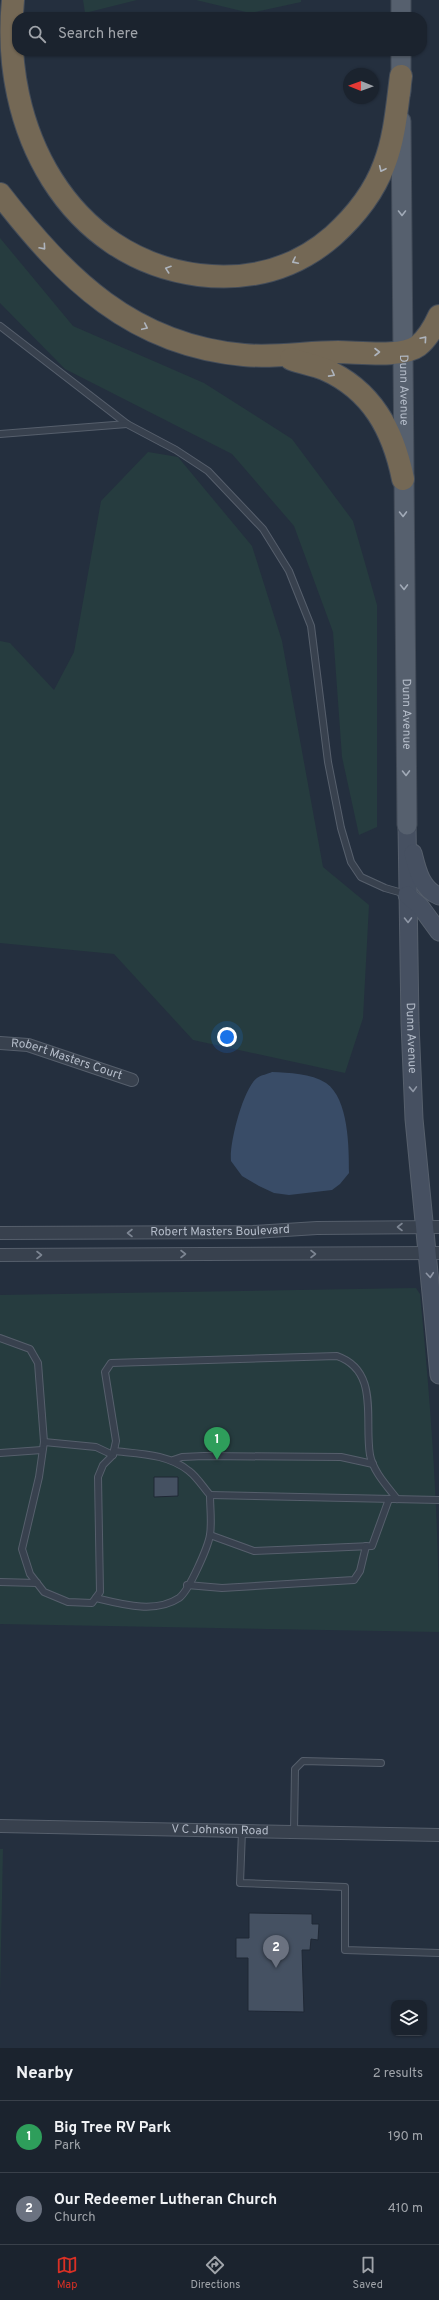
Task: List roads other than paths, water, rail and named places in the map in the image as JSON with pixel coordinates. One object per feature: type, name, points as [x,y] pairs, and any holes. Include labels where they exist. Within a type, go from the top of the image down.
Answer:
[{"type":"highway","points":[[13,0],[7,43],[8,94],[17,127],[27,153],[41,176],[67,208],[109,243],[143,260],[178,272],[230,277],[269,272],[289,264],[322,246],[350,220],[384,166],[394,130],[401,76]]},
{"type":"highway","points":[[0,194],[59,265],[96,297],[128,319],[161,335],[209,350],[244,355],[282,357],[321,352],[402,352],[417,347],[424,341],[439,316]]},
{"type":"highway","points":[[282,357],[323,369],[343,379],[361,393],[388,428],[397,450],[403,480]]},
{"type":"main road","points":[[401,0],[401,12]]},
{"type":"main road","name":"Dunn Avenue","points":[[401,56],[407,895],[414,1118],[432,1227],[439,1375]]},
{"type":"main road","points":[[407,825],[417,870],[426,887],[439,896]]},
{"type":"main road","points":[[407,895],[420,906],[439,932]]},
{"type":"street","name":"Robert Masters Court","points":[[0,1043],[28,1045],[132,1080]]},
{"type":"street","name":"Robert Masters Boulevard","points":[[0,1234],[253,1232],[317,1228],[432,1227]]},
{"type":"street","name":"Robert Masters Boulevard","points":[[0,1255],[433,1253]]},
{"type":"street","name":"V C Johnson Road","points":[[0,1826],[439,1835]]},
{"type":"lane","points":[[0,326],[127,424],[176,450],[208,471],[246,509],[277,550],[299,593],[311,626],[328,762],[341,828],[351,862],[361,877],[407,895]]},
{"type":"lane","points":[[0,434],[127,424]]},
{"type":"lane","points":[[0,1338],[30,1349],[38,1363],[44,1442],[39,1477],[22,1549],[30,1574],[44,1592],[68,1602],[92,1602],[100,1592],[98,1477],[103,1465],[114,1453],[116,1441],[105,1372],[111,1363],[337,1356],[348,1360],[354,1365],[364,1382],[368,1401],[368,1440],[370,1456],[373,1464],[397,1499]]},
{"type":"lane","points":[[44,1442],[96,1447],[114,1453],[153,1456],[173,1460],[190,1472],[210,1495],[210,1535],[198,1569],[180,1597],[156,1606],[125,1605],[96,1598]]},
{"type":"lane","points":[[0,1453],[42,1450]]},
{"type":"lane","points":[[173,1460],[182,1457],[204,1456],[341,1457],[373,1464]]},
{"type":"lane","points":[[210,1495],[439,1500]]},
{"type":"lane","points":[[210,1535],[254,1551],[372,1546],[389,1499]]},
{"type":"lane","points":[[187,1585],[222,1588],[354,1580],[360,1571],[366,1546]]},
{"type":"lane","points":[[0,1582],[37,1583]]},
{"type":"lane","points":[[294,1832],[295,1769],[298,1764],[303,1761],[381,1762]]},
{"type":"lane","points":[[242,1831],[240,1883],[345,1887],[345,1950],[439,1952]]},
{"type":"water","points":[[272,1072],[300,1074],[314,1077],[326,1083],[334,1090],[339,1100],[346,1125],[349,1151],[349,1173],[340,1184],[332,1190],[289,1195],[274,1193],[242,1176],[231,1161],[232,1142],[238,1117],[247,1093],[257,1078]]},
{"type":"place","name":"Big Tree RV Park","points":[[217,1460]]},
{"type":"place","name":"Our Redeemer Lutheran Church","points":[[276,1968]]}]
